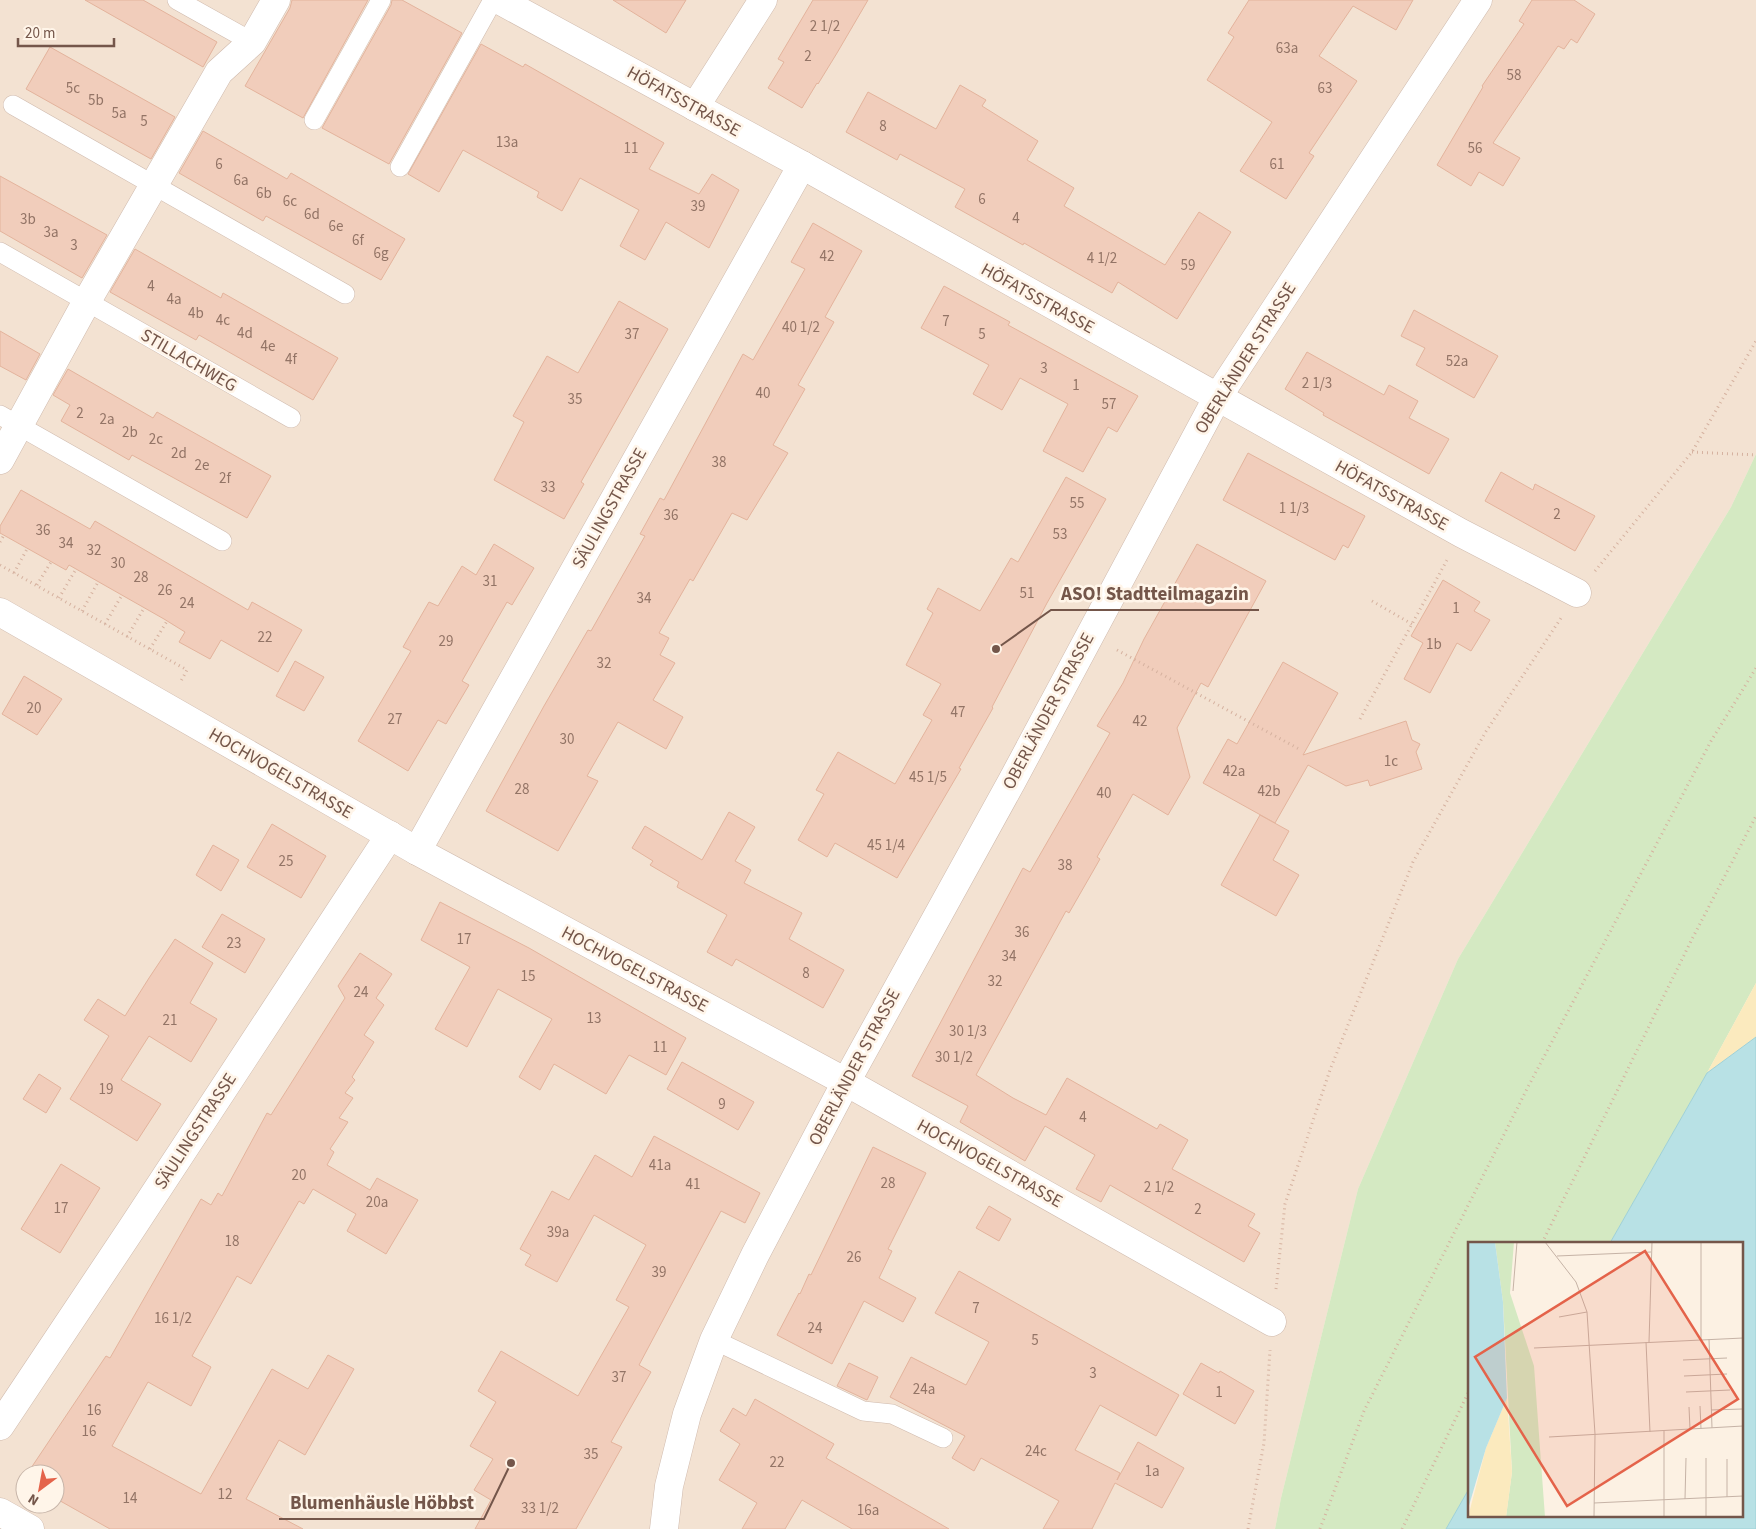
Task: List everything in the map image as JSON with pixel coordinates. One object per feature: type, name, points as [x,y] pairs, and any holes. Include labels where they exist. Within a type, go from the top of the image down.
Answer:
[{"type":"street","points":[[0,460],[9,420],[87,301],[219,72],[252,42],[276,0]]},
{"type":"street","name":"HÖFATSSTRASSE","points":[[499,0],[696,106],[1462,534],[1577,593]]},
{"type":"street","points":[[696,106],[763,0]]},
{"type":"street","name":"OBERLÄNDER STRASSE","points":[[664,1529],[669,1486],[687,1414],[714,1340],[754,1255],[846,1082],[1007,790],[1217,398],[1478,0]]},
{"type":"street","name":"SÄULINGSTRASSE","points":[[417,851],[802,165]]},
{"type":"street","name":"HOCHVOGELSTRASSE","points":[[0,612],[417,851],[846,1082],[1272,1322]]},
{"type":"street","name":"SÄULINGSTRASSE","points":[[0,1426],[390,834]]},
{"type":"street","points":[[0,1512],[30,1529]]},
{"type":"lane","points":[[177,0],[252,42]]},
{"type":"lane","points":[[314,120],[381,0]]},
{"type":"lane","points":[[400,167],[493,0]]},
{"type":"lane","points":[[13,105],[345,294]]},
{"type":"lane","name":"STILLACHWEG","points":[[0,252],[292,418]]},
{"type":"lane","points":[[9,420],[222,541]]},
{"type":"lane","points":[[714,1340],[863,1410],[892,1414],[944,1438]]},
{"type":"path","points":[[1248,1529],[1264,1443],[1272,1322],[1285,1204],[1330,1070],[1413,862],[1485,733],[1577,593],[1692,452],[1756,341]]},
{"type":"path","points":[[1692,452],[1756,456]]},
{"type":"path","points":[[1360,719],[1462,534]]},
{"type":"path","points":[[0,542],[4,535]]},
{"type":"path","points":[[14,573],[27,549]]},
{"type":"path","points":[[38,585],[51,562]]},
{"type":"path","points":[[0,565],[187,670],[166,707]]},
{"type":"path","points":[[59,598],[76,569]]},
{"type":"path","points":[[82,611],[98,582]]},
{"type":"path","points":[[105,624],[122,595]]},
{"type":"path","points":[[1372,601],[1412,624]]},
{"type":"path","points":[[127,636],[144,608]]},
{"type":"path","points":[[150,649],[167,621]]},
{"type":"path","points":[[1089,634],[1299,749]]},
{"type":"path","points":[[1320,1529],[1372,1393],[1529,1085],[1710,741],[1756,668]]},
{"type":"path","points":[[1542,1242],[1691,941],[1756,816]]},
{"type":"path","points":[[1402,1529],[1468,1393]]},
{"type":"shaded area","points":[[0,0],[1756,0],[1756,454],[1731,507],[1458,959],[1358,1189],[1281,1498],[1275,1529],[0,1529]]},
{"type":"green space","points":[[1756,454],[1756,983],[1611,1242],[1468,1242],[1468,1490],[1446,1529],[1275,1529],[1281,1498],[1358,1189],[1458,959],[1731,507]]},
{"type":"sand","points":[[1756,983],[1756,1037],[1707,1073]]},
{"type":"water","points":[[1756,1037],[1756,1529],[1446,1529],[1468,1490],[1468,1516],[1744,1516],[1744,1242],[1611,1242],[1707,1073]]},
{"type":"building","points":[[85,0],[143,0],[217,42],[203,67]]},
{"type":"building","points":[[292,0],[368,0],[303,118],[245,86],[290,8]]},
{"type":"building","points":[[392,0],[402,0],[462,33],[389,164],[322,128],[391,5]]},
{"type":"building","points":[[613,0],[686,0],[666,33]]},
{"type":"building","points":[[813,0],[868,0],[802,108],[768,88],[784,62],[778,59]]},
{"type":"building","points":[[1249,0],[1413,0],[1396,30],[1353,6],[1319,56],[1357,81],[1309,153],[1314,156],[1286,199],[1240,171],[1272,122],[1207,80],[1234,37],[1228,33]]},
{"type":"building","points":[[1532,0],[1574,0],[1595,14],[1577,43],[1571,39],[1564,49],[1558,46],[1493,143],[1520,158],[1503,186],[1479,172],[1471,186],[1437,165],[1482,86],[1524,24],[1519,21]]},
{"type":"building","points":[[481,44],[523,67],[525,64],[664,143],[649,169],[699,194],[712,174],[739,190],[709,248],[666,222],[645,260],[620,246],[639,210],[580,178],[562,211],[537,197],[539,192],[463,150],[439,192],[408,174]]},
{"type":"building","points":[[50,47],[175,117],[151,159],[26,89]]},
{"type":"building","points":[[960,85],[986,100],[982,106],[1038,141],[1027,160],[1074,188],[1064,206],[1165,265],[1199,212],[1231,232],[1177,319],[1118,282],[1112,293],[1024,243],[1023,245],[955,207],[965,189],[900,154],[897,160],[846,132],[868,92],[936,129]]},
{"type":"building","points":[[203,131],[287,179],[291,173],[405,239],[381,280],[266,216],[263,221],[179,173]]},
{"type":"building","points":[[0,176],[107,235],[82,278],[0,231]]},
{"type":"building","points":[[813,223],[862,251],[825,317],[834,322],[798,385],[805,389],[773,445],[788,453],[747,520],[732,513],[693,581],[690,579],[659,633],[669,638],[660,655],[675,663],[653,700],[683,717],[666,749],[618,722],[587,776],[598,781],[558,851],[486,811],[544,706],[588,630],[591,631],[645,536],[640,534],[660,498],[664,500],[743,354],[753,360],[805,269],[791,262]]},
{"type":"building","points":[[135,249],[221,298],[223,293],[338,358],[313,400],[199,335],[196,340],[110,292]]},
{"type":"building","points":[[944,286],[1010,322],[1008,325],[1138,396],[1117,432],[1108,427],[1083,472],[1043,451],[1068,404],[1020,378],[1002,410],[973,394],[989,365],[921,328]]},
{"type":"building","points":[[619,301],[668,329],[581,482],[584,484],[564,519],[494,480],[524,422],[513,416],[547,356],[578,373]]},
{"type":"building","points":[[1414,310],[1498,356],[1474,398],[1416,365],[1425,348],[1401,336]]},
{"type":"building","points":[[0,331],[40,354],[26,380],[0,366]]},
{"type":"building","points":[[1307,352],[1384,395],[1389,385],[1418,401],[1409,418],[1449,439],[1429,474],[1323,415],[1324,413],[1285,389]]},
{"type":"building","points":[[68,369],[153,418],[157,412],[271,476],[247,518],[132,455],[129,460],[61,421],[70,405],[53,395]]},
{"type":"building","points":[[1248,453],[1365,516],[1348,548],[1343,545],[1335,560],[1223,500]]},
{"type":"building","points":[[1501,472],[1533,490],[1535,484],[1595,516],[1575,551],[1485,501]]},
{"type":"building","points":[[1066,477],[1106,499],[1047,603],[993,708],[959,768],[961,769],[897,878],[835,843],[827,857],[798,840],[824,794],[816,790],[838,752],[895,784],[932,720],[923,715],[941,684],[906,665],[933,613],[927,609],[938,588],[980,611],[1011,558],[1018,562]]},
{"type":"building","points":[[21,490],[90,529],[95,521],[248,610],[252,602],[302,630],[278,672],[221,640],[210,659],[179,642],[185,632],[164,619],[69,565],[66,570],[0,533],[0,526]]},
{"type":"building","points":[[494,544],[534,568],[512,605],[507,602],[462,681],[469,685],[446,724],[438,720],[408,771],[358,741],[411,651],[403,647],[429,602],[438,606],[462,566],[476,575]]},
{"type":"building","points":[[1197,544],[1266,581],[1208,687],[1201,683],[1177,728],[1190,777],[1168,815],[1133,794],[1097,857],[1100,859],[1069,913],[1066,911],[976,1075],[1013,1098],[1046,1115],[1067,1078],[1157,1129],[1160,1124],[1188,1140],[1172,1169],[1255,1214],[1248,1226],[1260,1233],[1244,1262],[1110,1185],[1101,1202],[1076,1189],[1095,1155],[1045,1126],[1025,1161],[960,1122],[968,1106],[912,1076],[1023,868],[1030,872],[1110,733],[1097,726],[1123,683],[1144,639]]},
{"type":"building","points":[[1443,580],[1480,602],[1474,611],[1490,620],[1471,651],[1457,643],[1430,693],[1404,679],[1423,643],[1411,636]]},
{"type":"building","points":[[295,661],[324,677],[304,711],[276,696]]},
{"type":"building","points":[[1283,662],[1338,693],[1303,755],[1406,721],[1412,740],[1420,744],[1416,752],[1422,769],[1370,786],[1368,780],[1346,786],[1308,765],[1275,823],[1203,783],[1228,739],[1237,744]]},
{"type":"building","points":[[24,676],[62,699],[37,735],[2,714]]},
{"type":"building","points":[[729,812],[755,827],[735,861],[751,870],[744,883],[802,913],[789,939],[844,970],[823,1008],[736,959],[732,966],[707,952],[727,915],[677,887],[679,882],[650,865],[653,861],[632,848],[645,826],[702,860]]},
{"type":"building","points":[[1260,815],[1289,831],[1273,860],[1299,875],[1276,916],[1221,885]]},
{"type":"building","points":[[272,824],[326,856],[301,898],[247,867]]},
{"type":"building","points":[[213,845],[239,860],[221,891],[196,875]]},
{"type":"building","points":[[440,902],[529,948],[686,1038],[666,1075],[629,1055],[606,1094],[554,1064],[540,1090],[519,1077],[552,1019],[498,989],[467,1047],[435,1029],[470,967],[421,940]]},
{"type":"building","points":[[222,914],[265,939],[245,973],[202,947]]},
{"type":"building","points":[[175,939],[213,963],[190,1003],[217,1019],[191,1062],[149,1036],[121,1080],[161,1104],[137,1141],[70,1099],[109,1036],[84,1020],[98,999],[125,1016]]},
{"type":"building","points":[[360,953],[392,974],[376,998],[384,1005],[364,1035],[374,1042],[352,1077],[355,1080],[345,1093],[353,1098],[339,1118],[348,1122],[330,1149],[334,1152],[327,1165],[370,1190],[377,1178],[418,1200],[386,1254],[347,1231],[356,1214],[313,1189],[304,1204],[299,1201],[251,1284],[237,1276],[192,1356],[211,1367],[191,1406],[148,1382],[112,1446],[201,1494],[272,1369],[308,1389],[328,1355],[354,1369],[305,1455],[279,1440],[246,1499],[303,1529],[110,1529],[65,1504],[65,1464],[34,1464],[106,1356],[110,1358],[201,1199],[211,1205],[218,1193],[222,1196],[267,1113],[271,1115],[345,998],[338,986]]},
{"type":"building","points":[[682,1062],[754,1102],[738,1130],[667,1089]]},
{"type":"building","points":[[39,1074],[61,1088],[46,1113],[23,1099]]},
{"type":"building","points":[[654,1136],[760,1193],[745,1223],[721,1211],[639,1365],[651,1372],[611,1442],[622,1447],[576,1529],[475,1529],[491,1500],[474,1490],[493,1459],[470,1446],[496,1402],[478,1391],[501,1351],[578,1396],[629,1307],[616,1300],[646,1245],[594,1215],[557,1282],[525,1265],[531,1255],[520,1249],[552,1191],[569,1200],[595,1155],[632,1177]]},
{"type":"building","points":[[873,1147],[926,1173],[888,1249],[892,1251],[879,1278],[916,1298],[903,1322],[864,1301],[832,1364],[777,1335],[809,1274],[811,1275]]},
{"type":"building","points":[[61,1164],[100,1188],[60,1253],[21,1229]]},
{"type":"building","points":[[989,1206],[1011,1219],[999,1241],[976,1228]]},
{"type":"building","points":[[959,1271],[1179,1395],[1156,1436],[1100,1405],[1075,1450],[1120,1473],[1117,1480],[1138,1442],[1184,1468],[1162,1508],[1115,1483],[1092,1529],[1043,1529],[1059,1501],[981,1458],[974,1471],[952,1458],[965,1436],[890,1397],[911,1357],[966,1385],[989,1342],[935,1313]]},
{"type":"building","points":[[849,1363],[878,1377],[867,1400],[837,1386]]},
{"type":"building","points":[[1201,1363],[1219,1373],[1220,1371],[1254,1391],[1235,1424],[1183,1394]]},
{"type":"building","points":[[755,1399],[834,1444],[826,1458],[949,1529],[852,1529],[802,1500],[785,1529],[742,1529],[757,1503],[719,1480],[740,1444],[720,1431],[733,1408],[746,1416]]},
{"type":"place","name":"ASO! Stadtteilmagazin","points":[[996,649]]},
{"type":"place","name":"Blumenhäusle Höbbst","points":[[511,1463]]}]
